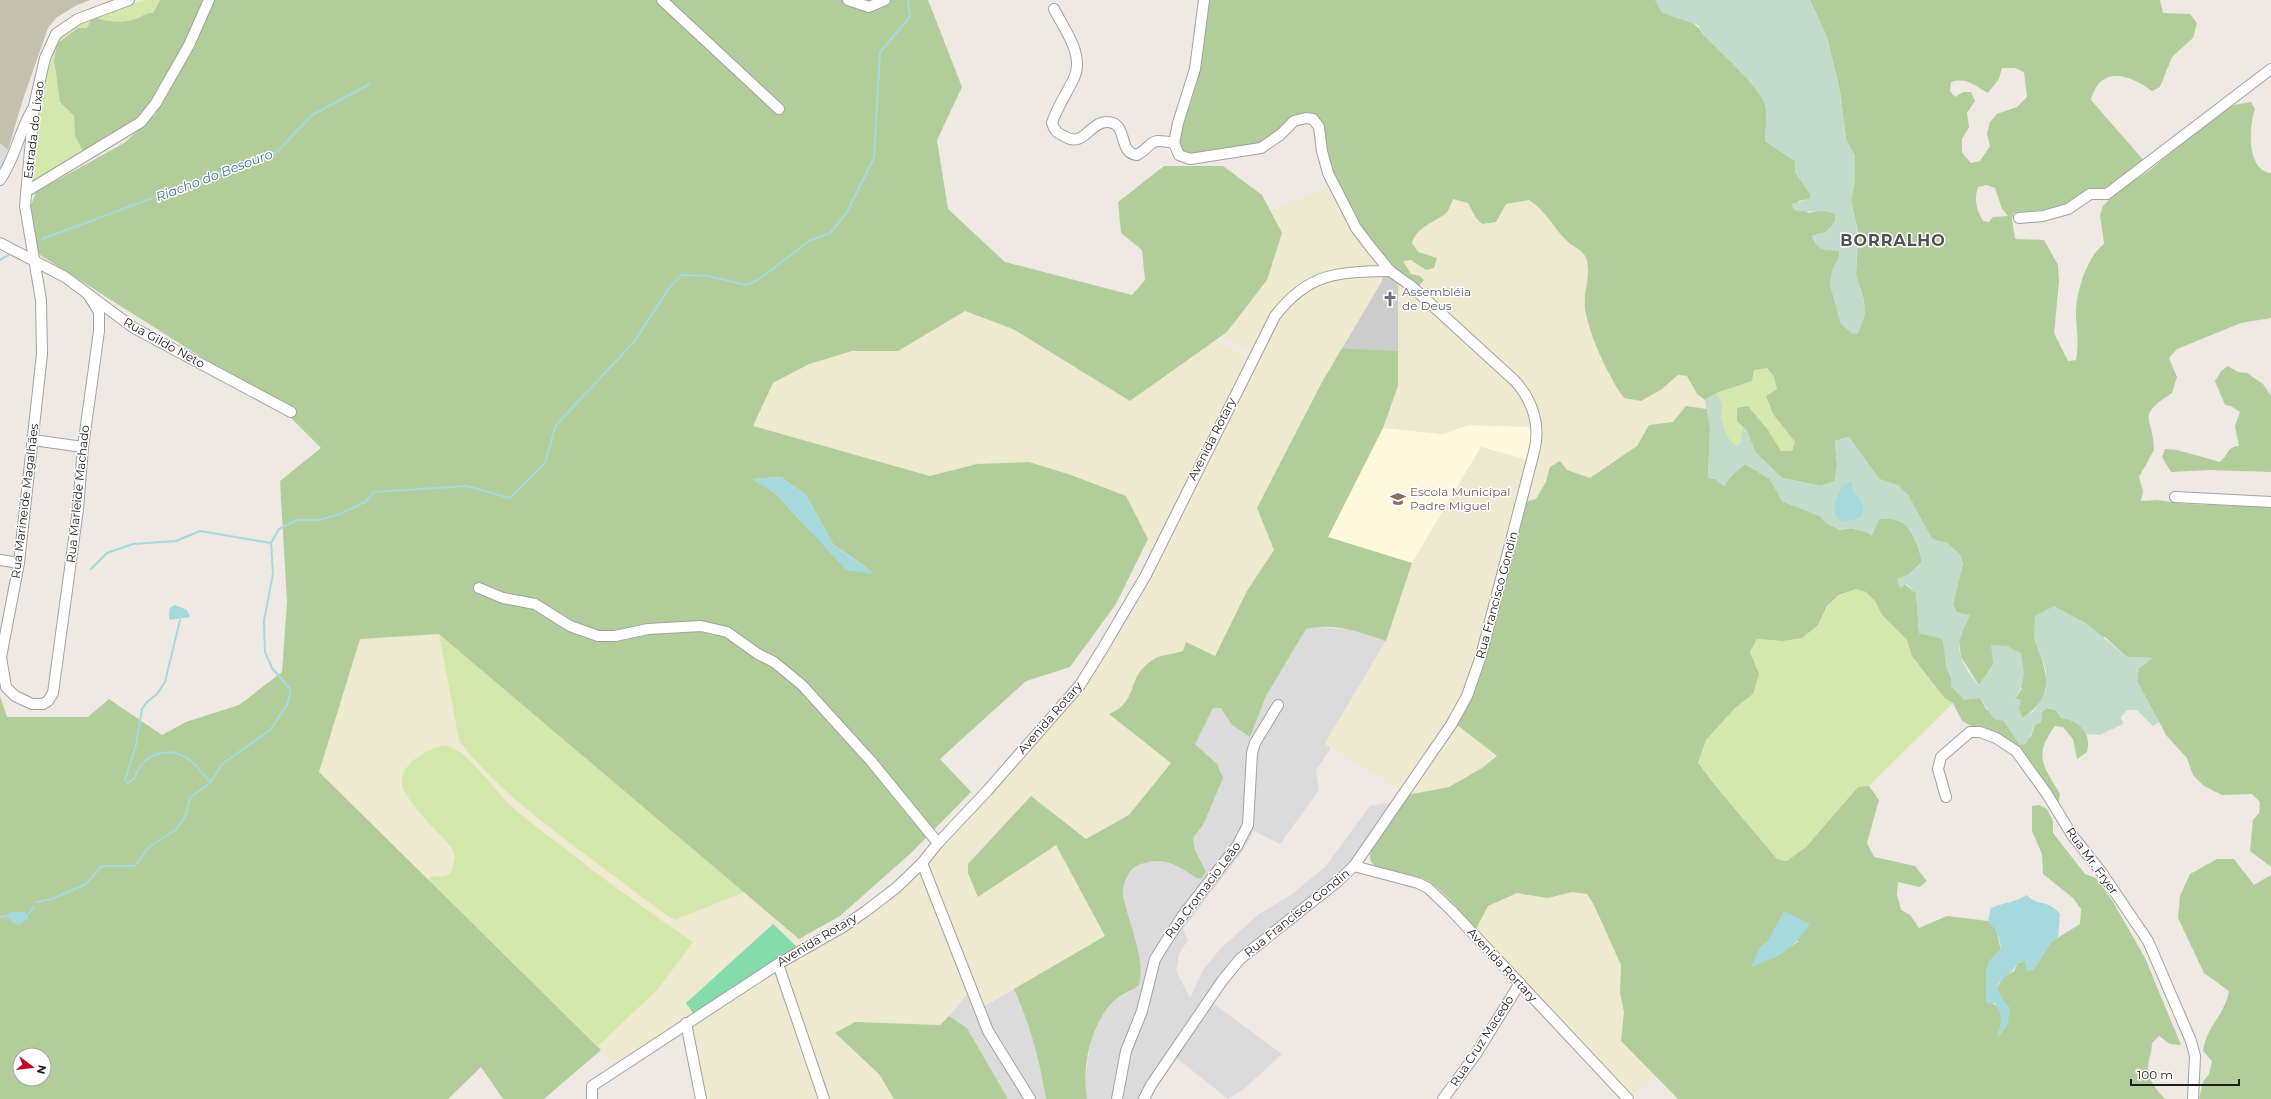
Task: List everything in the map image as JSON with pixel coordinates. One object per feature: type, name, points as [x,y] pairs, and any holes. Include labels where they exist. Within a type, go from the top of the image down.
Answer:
[{"type":"street","name":"Estrada do Lixao","points":[[36,262],[26,219],[27,191],[34,106],[45,58],[56,34],[78,19],[129,0]]},
{"type":"street","points":[[27,191],[141,122],[156,103],[189,45],[209,0]]},
{"type":"street","points":[[662,0],[779,109]]},
{"type":"street","points":[[848,0],[869,7],[885,0]]},
{"type":"street","points":[[1054,9],[1074,48],[1078,64],[1074,79],[1054,117],[1053,128],[1066,138],[1079,140],[1095,127],[1105,122],[1110,122],[1121,130],[1127,152],[1132,155],[1141,153],[1154,141],[1174,143],[1178,123],[1195,69],[1204,0]]},
{"type":"street","points":[[2019,218],[2043,216],[2068,209],[2090,194],[2107,194],[2271,69]]},
{"type":"street","points":[[0,180],[9,167],[24,124],[34,106]]},
{"type":"street","name":"Rua Francisco Gondin","points":[[1144,1099],[1151,1085],[1222,981],[1240,959],[1337,882],[1354,866],[1451,725],[1467,696],[1482,649],[1534,452],[1537,432],[1528,400],[1515,381],[1410,285],[1390,271],[1356,228],[1328,173],[1322,151],[1319,128],[1313,120],[1306,118],[1294,121],[1272,142],[1250,152],[1190,159],[1179,155],[1174,143]]},
{"type":"street","name":"Rua Gildo Neto","points":[[0,243],[65,278],[134,328],[291,412]]},
{"type":"street","name":"Rua Marineide Magalhães","points":[[36,262],[41,300],[43,337],[34,440],[19,563],[5,632],[2,658],[6,687],[15,696],[24,701],[43,704],[51,698]]},
{"type":"street","name":"Avenida Rotary","points":[[592,1099],[592,1086],[778,964],[843,927],[896,888],[922,864],[938,843],[987,791],[1080,685],[1146,575],[1275,316],[1298,291],[1317,280],[1336,274],[1390,271]]},
{"type":"street","name":"Rua Marleide Machado","points":[[51,698],[54,693],[78,509],[83,447],[100,318],[95,305],[88,294]]},
{"type":"street","points":[[34,440],[83,447]]},
{"type":"street","points":[[2174,497],[2271,502]]},
{"type":"street","points":[[0,560],[19,563]]},
{"type":"street","points":[[479,588],[503,598],[535,604],[570,626],[598,636],[615,636],[648,629],[701,626],[727,632],[758,654],[774,662],[802,685],[870,761],[938,843]]},
{"type":"street","name":"Rua Cromacio Leão","points":[[1116,1099],[1126,1051],[1142,1011],[1155,959],[1183,915],[1237,846],[1248,824],[1252,753],[1255,743],[1278,705]]},
{"type":"street","name":"Rua Mr. Fryer","points":[[1946,797],[1938,769],[1941,757],[1970,732],[1980,732],[1996,738],[2016,751],[2047,794],[2072,835],[2102,873],[2148,941],[2191,1041],[2194,1056],[2193,1099]]},
{"type":"street","points":[[922,864],[988,1031],[1030,1099]]},
{"type":"street","name":"Avenida Rortary","points":[[1354,866],[1405,879],[1428,888],[1451,910],[1628,1099]]},
{"type":"street","points":[[778,964],[824,1099]]},
{"type":"street","name":"Rua Cruz Macedo","points":[[1443,1099],[1476,1054],[1520,983]]},
{"type":"street","points":[[686,1023],[701,1099]]},
{"type":"shaded area","points":[[0,0],[90,0],[75,6],[56,18],[48,28],[23,99],[8,150],[0,143]]},
{"type":"shaded area","points":[[0,143],[8,150],[0,171]]},
{"type":"shaded area","points":[[1518,151],[1586,259],[1589,276],[1584,305],[1586,320],[1613,383],[1624,398],[1662,389],[1678,375],[1687,376],[1697,394],[1705,400],[1710,426],[1490,904],[1517,893],[1548,898],[1572,892],[1587,894],[1708,1027],[1632,1096],[1437,889],[1423,879],[1382,869],[1372,864],[1369,856],[1371,849],[1456,724],[1534,464],[1536,407],[1388,260],[1443,209]]},
{"type":"shaded area","points":[[1331,185],[1380,265],[1379,268],[1305,284],[1254,353],[1178,315],[1250,220]]},
{"type":"shaded area","points":[[1375,273],[1374,277],[1382,281],[1321,384],[1257,508],[1274,550],[1247,591],[1215,656],[1186,642],[1183,651],[1159,656],[1150,661],[1126,704],[1109,714],[1172,763],[1129,815],[1086,839],[1031,796],[972,857],[978,896],[1056,845],[1105,936],[983,1007],[949,916],[928,871],[928,861],[1078,691],[1131,615],[1169,545],[1285,307],[1323,280]]},
{"type":"shaded area","points":[[1385,275],[1398,279],[1398,351],[1342,348]]},
{"type":"shaded area","points":[[1398,279],[1521,390],[1535,427],[1469,425],[1443,434],[1383,428],[1398,385]]},
{"type":"shaded area","points":[[965,310],[1013,329],[1130,401],[1176,321],[1244,354],[1248,363],[1154,552],[977,464],[930,476],[753,426],[773,383],[809,364],[852,351],[898,351]]},
{"type":"shaded area","name":"Escola Municipal Padre Miguel","points":[[1469,425],[1535,427],[1530,461],[1481,447],[1412,563],[1327,537],[1383,428],[1443,434]]},
{"type":"shaded area","points":[[1481,447],[1530,461],[1474,668],[1459,705],[1402,791],[1325,744],[1386,641],[1412,563]]},
{"type":"shaded area","points":[[1317,627],[1356,630],[1386,641],[1325,743],[1331,748],[1316,770],[1319,790],[1280,844],[1254,831],[1244,849],[1183,929],[1188,940],[1179,954],[1176,971],[1190,998],[1203,970],[1220,949],[1259,914],[1291,895],[1325,867],[1370,806],[1393,802],[1348,868],[1254,945],[1207,999],[1282,1054],[1245,1088],[1228,1099],[1169,1052],[1140,1099],[1087,1099],[1084,1085],[1092,1034],[1101,1017],[1116,999],[1130,992],[1141,975],[1138,952],[1123,894],[1125,879],[1137,865],[1154,859],[1168,861],[1182,869],[1205,872],[1195,850],[1193,838],[1203,825],[1209,809],[1217,764],[1195,744],[1213,708],[1221,708],[1233,725],[1250,737],[1266,696],[1306,629]]},
{"type":"shaded area","points":[[439,634],[799,939],[802,938],[806,942],[693,1013],[689,1018],[684,1017],[680,1019],[678,1025],[616,1066],[319,771],[360,639]]},
{"type":"shaded area","points":[[921,867],[968,993],[940,1025],[855,1022],[835,1033],[879,1074],[894,1099],[826,1099],[782,969],[858,922]]},
{"type":"shaded area","points":[[776,971],[819,1099],[704,1099],[690,1027],[707,1015],[709,1017],[714,1014],[715,1010]]},
{"type":"shaded area","points":[[975,985],[983,1007],[1014,989],[1028,1018],[1043,1076],[1046,1099],[1008,1099],[967,1028],[949,1016]]},
{"type":"green space","points":[[146,0],[160,0],[153,13],[121,22],[93,17],[87,28],[78,28],[57,44],[54,60],[60,102],[74,116],[75,136],[83,151],[129,127],[40,182],[32,184],[30,180],[38,100],[49,59],[56,42],[66,30],[93,14]]},
{"type":"green space","points":[[160,0],[203,0],[178,57],[145,115],[83,151],[75,136],[74,116],[60,102],[54,60],[57,44],[78,28],[87,28],[93,17],[116,22],[132,20],[153,13]]},
{"type":"green space","points":[[214,0],[851,0],[869,6],[882,0],[928,0],[962,87],[937,140],[948,209],[1005,262],[1132,295],[1145,280],[1142,250],[1121,233],[1118,202],[1164,166],[1223,166],[1262,195],[1282,233],[1267,280],[1227,332],[1130,401],[1013,329],[965,311],[898,351],[852,351],[809,364],[773,383],[753,426],[930,476],[977,464],[1029,462],[1071,475],[1126,496],[1148,539],[1116,604],[1070,667],[1026,681],[940,759],[971,792],[912,852],[840,916],[799,939],[439,634],[360,639],[319,772],[601,1050],[544,1099],[503,1099],[481,1067],[448,1099],[0,1099],[0,696],[7,717],[88,717],[109,699],[162,735],[186,722],[239,705],[282,672],[287,602],[280,481],[321,448],[280,407],[40,255],[26,219],[36,192],[124,143],[155,115]],"holes":[[[781,477],[806,495],[833,544],[874,573],[809,530],[776,494],[753,479]]]},
{"type":"green space","points":[[1207,0],[1655,0],[1699,28],[1762,97],[1766,109],[1765,141],[1795,161],[1795,172],[1811,195],[1810,199],[1798,201],[1808,213],[1824,210],[1835,214],[1835,222],[1826,232],[1812,236],[1817,245],[1822,249],[1839,250],[1839,258],[1832,270],[1841,324],[1864,300],[1856,275],[1858,232],[1851,200],[1855,180],[1855,156],[1846,139],[1840,91],[1827,37],[1810,0],[2160,0],[2163,13],[2190,14],[2197,23],[2193,38],[2172,57],[2160,87],[2152,91],[2134,80],[2125,77],[2108,77],[2101,81],[2095,89],[2091,100],[2145,162],[2106,192],[2061,208],[2014,213],[2012,219],[2015,239],[2044,240],[2058,265],[2059,282],[2054,333],[2068,361],[2076,360],[2078,343],[2076,317],[2077,298],[2087,267],[2092,258],[2104,244],[2100,215],[2103,206],[2119,190],[2150,170],[2219,113],[2234,105],[2251,102],[2255,109],[2251,126],[2251,146],[2253,156],[2257,164],[2263,170],[2271,173],[2271,318],[2241,323],[2177,349],[2169,358],[2177,377],[2172,393],[2153,407],[2150,412],[2149,417],[2154,450],[2139,477],[2143,491],[2141,501],[2157,500],[2186,504],[2271,507],[2271,867],[2250,851],[2253,820],[2259,813],[2260,802],[2252,794],[2222,795],[2204,786],[2193,775],[2187,758],[2166,735],[2137,681],[2139,668],[2152,658],[2127,657],[2105,637],[2034,638],[2045,672],[2045,691],[2041,701],[2033,710],[2022,718],[2015,699],[2022,688],[1993,665],[1979,685],[1961,657],[1959,641],[1962,633],[1953,604],[1963,563],[1960,555],[1947,543],[1932,539],[1916,510],[1899,486],[1879,479],[1849,437],[1835,441],[1837,465],[1835,481],[1821,486],[1782,478],[1755,452],[1747,431],[1737,421],[1737,408],[1748,406],[1768,430],[1781,451],[1792,451],[1795,442],[1773,414],[1766,396],[1777,389],[1774,377],[1767,368],[1754,370],[1752,381],[1716,393],[1705,400],[1697,394],[1687,376],[1678,375],[1662,389],[1641,401],[1624,398],[1606,367],[1590,329],[1585,307],[1588,276],[1588,264],[1586,258],[1580,250],[1561,235],[1545,214],[1529,200],[1506,204],[1496,222],[1482,224],[1476,218],[1468,203],[1453,199],[1446,213],[1426,225],[1414,237],[1412,243],[1418,252],[1437,258],[1434,268],[1426,270],[1411,260],[1403,261],[1411,274],[1420,276],[1424,280],[1417,288],[1397,273],[1386,262],[1361,229],[1341,192],[1310,115],[1256,147],[1190,156],[1184,154],[1180,149],[1178,135],[1197,82]],"holes":[[[2002,68],[2015,68],[2024,72],[2027,97],[2017,107],[1997,114],[1990,122],[1987,134],[1990,146],[1980,161],[1971,163],[1962,153],[1962,139],[1969,127],[1967,113],[1975,101],[1971,92],[1963,92],[1955,97],[1950,91],[1951,82],[1966,81],[1988,93],[1999,79]],[[1986,185],[1995,188],[2002,209],[2008,216],[1993,217],[1989,222],[1983,221],[1977,208],[1976,196],[1978,187]]]},
{"type":"green space","points":[[1655,0],[1810,0],[1827,37],[1840,91],[1846,139],[1855,156],[1855,180],[1851,200],[1858,232],[1856,275],[1864,300],[1865,315],[1858,334],[1851,333],[1841,324],[1830,286],[1832,270],[1839,257],[1839,251],[1822,249],[1817,245],[1812,236],[1826,232],[1835,222],[1835,214],[1825,211],[1794,210],[1791,204],[1810,199],[1811,195],[1795,172],[1795,161],[1765,141],[1766,113],[1765,104],[1762,97],[1737,68],[1703,34],[1698,25],[1662,13]]},
{"type":"green space","points":[[1342,348],[1398,351],[1398,386],[1383,428],[1328,537],[1412,563],[1386,641],[1357,631],[1337,627],[1316,627],[1306,629],[1266,696],[1250,737],[1232,725],[1221,708],[1213,708],[1195,744],[1217,764],[1223,778],[1203,825],[1193,838],[1195,850],[1206,872],[1202,878],[1197,878],[1170,863],[1157,861],[1141,864],[1130,872],[1124,884],[1123,895],[1139,958],[1139,985],[1115,1000],[1100,1020],[1094,1033],[1085,1073],[1087,1099],[1046,1099],[1034,1043],[1014,989],[1105,936],[1056,845],[978,897],[968,873],[968,864],[1031,796],[1086,839],[1129,815],[1171,763],[1109,714],[1119,709],[1125,703],[1138,675],[1151,661],[1162,656],[1183,651],[1186,642],[1215,656],[1247,591],[1274,550],[1257,508],[1321,384]]},
{"type":"green space","points":[[2228,366],[2238,372],[2247,373],[2263,384],[2271,396],[2271,472],[2209,470],[2171,472],[2162,457],[2165,449],[2177,450],[2220,462],[2230,449],[2235,446],[2239,446],[2235,426],[2240,412],[2231,406],[2225,405],[2215,381],[2221,371]]},
{"type":"green space","points":[[1766,368],[1774,377],[1777,389],[1766,396],[1773,414],[1795,442],[1791,451],[1781,452],[1768,430],[1748,406],[1737,421],[1743,428],[1740,444],[1736,446],[1727,436],[1721,416],[1723,404],[1716,393],[1752,381],[1754,370]]},
{"type":"green space","points":[[1716,393],[1723,404],[1721,416],[1727,436],[1736,446],[1740,444],[1743,428],[1747,431],[1755,452],[1782,478],[1821,486],[1835,481],[1837,465],[1835,441],[1849,437],[1879,479],[1899,486],[1909,496],[1932,539],[1947,543],[1960,555],[1963,563],[1953,604],[1957,612],[1970,615],[1960,639],[1959,651],[1961,658],[1971,676],[1979,685],[1993,665],[1991,645],[2007,646],[2021,653],[2024,676],[2015,698],[2021,700],[2019,709],[2022,718],[2034,711],[2046,691],[2046,670],[2034,638],[2035,616],[2054,606],[2086,623],[2127,657],[2153,658],[2139,668],[2137,681],[2159,722],[2153,726],[2137,710],[2127,710],[2121,717],[2123,724],[2100,735],[2087,734],[2076,723],[2061,718],[2056,710],[2046,708],[2042,712],[2041,722],[2035,725],[2026,744],[2020,745],[2004,721],[1994,719],[1980,698],[1964,700],[1951,686],[1951,680],[1945,662],[1942,639],[1919,633],[1916,593],[1906,584],[1900,588],[1897,579],[1908,575],[1922,562],[1914,536],[1910,530],[1898,521],[1879,519],[1872,536],[1866,532],[1851,528],[1840,530],[1826,523],[1820,516],[1782,501],[1770,479],[1745,464],[1730,477],[1724,486],[1715,479],[1708,478],[1710,428],[1705,400]],"holes":[[[1852,481],[1852,490],[1862,501],[1864,511],[1863,516],[1851,520]]]},
{"type":"green space","points":[[1686,406],[1707,409],[1710,428],[1708,478],[1715,479],[1724,486],[1730,477],[1745,464],[1770,479],[1782,501],[1820,516],[1826,523],[1840,530],[1851,528],[1866,532],[1878,520],[1889,517],[1904,523],[1914,537],[1922,562],[1908,575],[1897,579],[1916,593],[1919,633],[1942,638],[1945,648],[1946,666],[1952,678],[1980,698],[1986,709],[2004,721],[2020,745],[2031,736],[2035,725],[2041,722],[2042,712],[2046,708],[2056,710],[2061,718],[2074,721],[2083,729],[2088,739],[2087,752],[2077,759],[2073,739],[2063,727],[2055,726],[2048,736],[2042,753],[2045,768],[2060,794],[2059,801],[2056,803],[2019,752],[1962,721],[1953,703],[1944,698],[1912,656],[1907,640],[1882,615],[1875,601],[1866,592],[1856,589],[1839,595],[1827,606],[1818,625],[1802,638],[1782,641],[1757,639],[1750,652],[1759,674],[1753,694],[1735,708],[1706,740],[1698,763],[1777,859],[1787,861],[1806,847],[1858,787],[1869,786],[1879,800],[1867,843],[1874,857],[1915,866],[1927,881],[1920,887],[1898,882],[1897,895],[1901,910],[1910,915],[1919,928],[1947,916],[1988,921],[1996,929],[2001,950],[1994,955],[1990,961],[1986,973],[1986,1001],[1993,1003],[2000,1010],[2001,1024],[1998,1037],[2008,1023],[1997,988],[2003,977],[2014,971],[2018,963],[2025,961],[2037,964],[2051,942],[2080,924],[2081,909],[2073,898],[2043,874],[2042,854],[2032,831],[2032,806],[2039,805],[2047,809],[2053,821],[2053,833],[2085,874],[2096,878],[2112,900],[2145,958],[2181,1045],[2170,1044],[2159,1036],[2152,1043],[2148,1073],[2154,1086],[2165,1099],[1678,1099],[1621,1041],[1624,1012],[1620,993],[1621,965],[1594,905],[1587,894],[1572,892],[1548,898],[1517,893],[1488,906],[1476,929],[1444,894],[1429,882],[1416,876],[1381,869],[1372,863],[1370,858],[1371,849],[1407,795],[1449,787],[1482,768],[1497,756],[1456,724],[1525,502],[1536,499],[1546,482],[1550,467],[1560,461],[1567,470],[1590,478],[1637,446],[1649,425],[1673,422]],"holes":[[[1799,941],[1773,958],[1760,947],[1767,942]]]},
{"type":"green space","points":[[1856,589],[1866,592],[1875,601],[1882,615],[1907,640],[1912,656],[1943,698],[1953,703],[1869,786],[1858,787],[1806,847],[1788,861],[1777,859],[1698,763],[1706,740],[1735,708],[1753,694],[1759,674],[1750,652],[1757,639],[1782,641],[1818,625],[1828,606],[1832,602],[1842,595]]},
{"type":"green space","points":[[439,634],[744,892],[675,920],[567,841],[509,794],[474,759],[459,740]]},
{"type":"green space","points":[[444,745],[461,753],[470,760],[508,803],[526,819],[607,881],[693,942],[658,989],[598,1046],[428,880],[432,876],[441,877],[451,873],[455,858],[452,848],[406,794],[403,788],[402,780],[404,772],[414,760],[437,747]]},
{"type":"green space","points":[[2217,859],[2234,859],[2254,885],[2271,875],[2271,1099],[2199,1099],[2203,1082],[2209,1074],[2212,1061],[2203,1051],[2205,1043],[2211,1028],[2224,1007],[2229,991],[2204,973],[2178,918],[2180,896],[2190,874]]},
{"type":"green space","points":[[773,924],[798,948],[693,1013],[686,1003]]},
{"type":"green space","points":[[949,1016],[967,1028],[1008,1099],[894,1099],[879,1074],[835,1033],[855,1022],[940,1025]]},
{"type":"water","points":[[781,477],[806,495],[833,544],[874,574],[846,570],[776,494],[752,479]]},
{"type":"water","points":[[1852,481],[1852,490],[1862,501],[1864,507],[1863,516],[1844,521],[1836,516],[1836,502],[1842,488]]},
{"type":"water","points":[[175,605],[187,610],[190,617],[170,620],[170,608]]},
{"type":"water","points":[[2027,895],[2035,901],[2051,906],[2060,914],[2058,938],[2051,942],[2034,970],[2026,971],[2025,961],[2018,963],[2013,970],[1999,982],[1998,992],[2010,1008],[2008,1023],[1997,1038],[2001,1016],[1995,1003],[1989,1004],[1986,1001],[1986,973],[1990,961],[1994,955],[2001,950],[1998,934],[1988,921],[1991,908]]},
{"type":"water","points":[[1784,911],[1810,924],[1798,940],[1785,951],[1751,968],[1760,947],[1767,942]]},
{"type":"water","points":[[10,912],[25,912],[29,918],[18,926],[5,916]]},
{"type":"waterway","points":[[37,902],[52,899],[86,884],[102,866],[135,866],[150,846],[177,829],[186,814],[190,798],[210,783],[222,764],[270,730],[287,705],[291,690],[272,668],[265,652],[264,621],[273,573],[271,543],[279,529],[297,520],[319,520],[340,514],[365,502],[374,492],[467,486],[510,498],[545,463],[556,425],[634,342],[669,288],[682,275],[708,276],[746,285],[758,280],[809,241],[830,233],[847,212],[874,158],[880,52],[910,17],[908,0]]},
{"type":"waterway","name":"Riacho do Besouro","points":[[42,239],[277,152],[312,115],[370,84]]},
{"type":"waterway","name":"Riacho do Besouro","points":[[0,260],[12,253]]},
{"type":"waterway","points":[[91,569],[107,553],[133,544],[176,541],[200,531],[271,543]]},
{"type":"waterway","points":[[180,620],[165,682],[157,694],[146,703],[142,709],[136,745],[125,780],[128,783],[131,781],[147,759],[157,754],[166,752],[181,755],[188,759],[210,782]]},
{"type":"waterway","points":[[27,916],[34,907]]},
{"type":"waterway","points":[[0,917],[7,916]]},
{"type":"place","name":"Assembléia de Deus","points":[[1390,299]]},
{"type":"place","name":"Escola Municipal Padre Miguel","points":[[1398,499]]},
{"type":"district","name":"BORRALHO","points":[[1893,240]]}]
